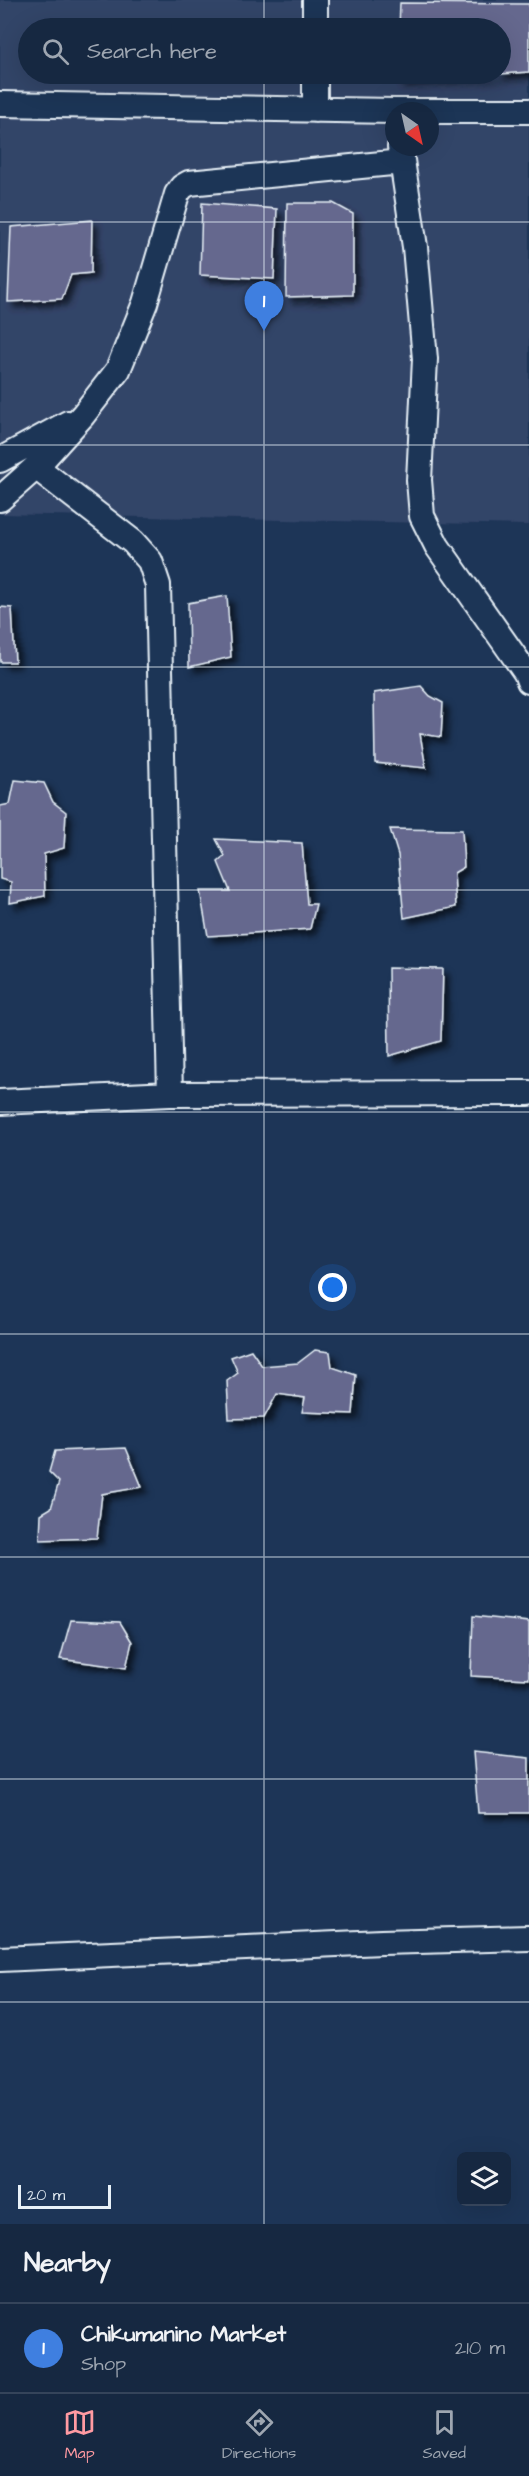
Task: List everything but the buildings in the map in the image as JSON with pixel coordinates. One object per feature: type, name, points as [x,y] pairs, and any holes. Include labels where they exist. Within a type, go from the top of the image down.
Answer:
[{"type":"street","points":[[315,0],[315,18]]},
{"type":"street","points":[[315,84],[315,110]]},
{"type":"street","points":[[0,104],[315,110],[529,111]]},
{"type":"street","points":[[0,499],[36,467],[83,415],[118,370],[146,303],[177,194],[182,187],[189,183],[393,156]]},
{"type":"street","points":[[401,156],[415,247],[425,358],[419,480],[422,516],[437,546],[526,673],[529,681]]},
{"type":"street","points":[[0,460],[83,415]]},
{"type":"street","points":[[36,467],[133,542],[150,561],[158,585],[170,1094]]},
{"type":"street","points":[[0,1102],[170,1094],[529,1093]]},
{"type":"street","points":[[0,1959],[370,1942],[529,1938]]},
{"type":"shaded area","points":[[0,0],[529,0],[529,525],[0,514]]},
{"type":"place","name":"Chikumanino Market","points":[[264,331]]}]
